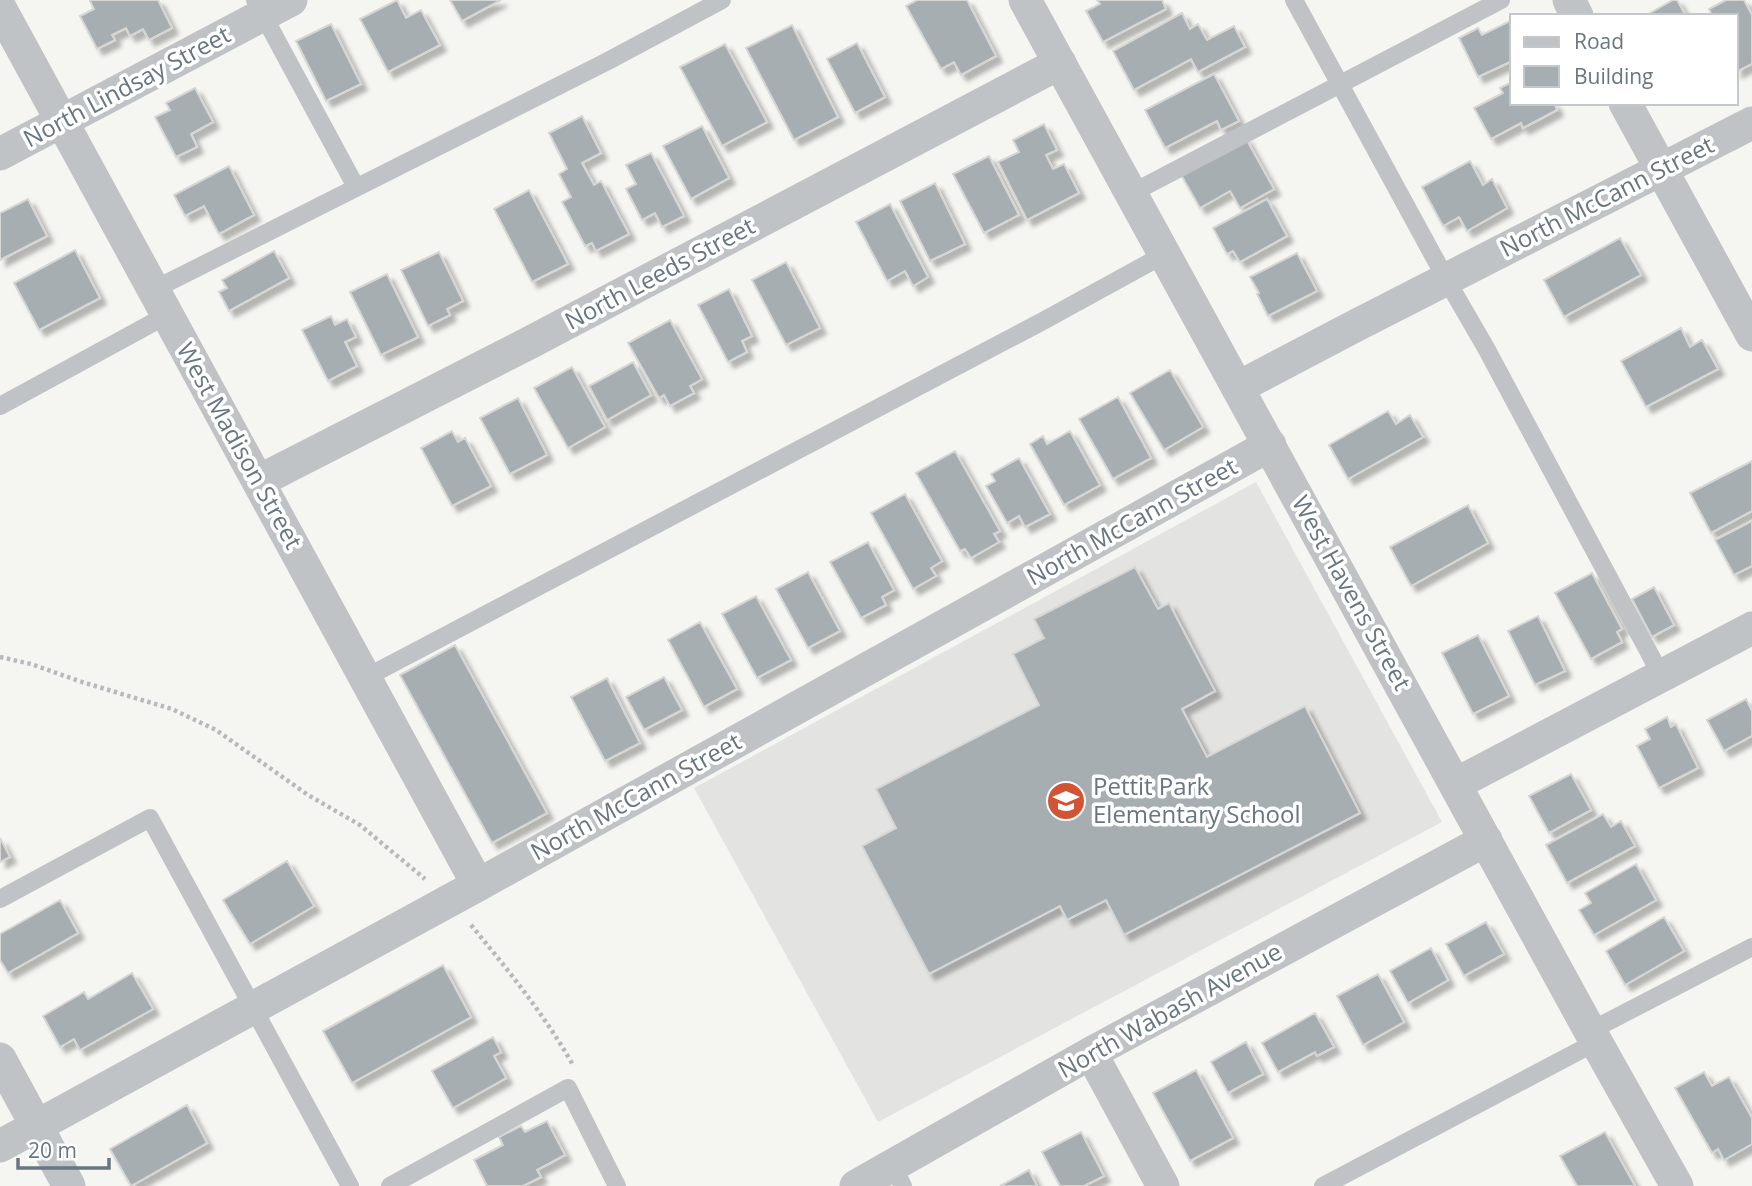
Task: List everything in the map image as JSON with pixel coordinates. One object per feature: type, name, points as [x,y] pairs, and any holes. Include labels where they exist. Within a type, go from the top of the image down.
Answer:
[{"type":"street","name":"West Havens Street","points":[[1026,0],[1677,1186]]},
{"type":"street","name":"North Lindsay Street","points":[[0,154],[270,5]]},
{"type":"street","name":"West Madison Street","points":[[0,8],[478,885]]},
{"type":"street","name":"North Leeds Street","points":[[259,481],[531,342],[1060,63]]},
{"type":"street","points":[[1626,105],[1752,335]]},
{"type":"street","name":"North McCann Street","points":[[1239,387],[1752,122]]},
{"type":"street","name":"North McCann Street","points":[[0,1146],[478,885],[1270,445]]},
{"type":"street","points":[[1456,784],[1752,628]]},
{"type":"street","name":"North Wabash Avenue","points":[[856,1186],[898,1176],[1091,1053],[1486,840]]},
{"type":"street","points":[[1091,1053],[1163,1186]]},
{"type":"street","points":[[0,1059],[69,1186]]},
{"type":"lane","points":[[0,406],[160,302],[356,187],[606,62],[722,0]]},
{"type":"lane","points":[[1294,0],[1486,348],[1661,675]]},
{"type":"lane","points":[[1132,193],[1501,0]]},
{"type":"lane","points":[[270,5],[356,187]]},
{"type":"lane","points":[[365,678],[1044,321],[1166,254]]},
{"type":"lane","points":[[0,898],[150,818],[350,1186]]},
{"type":"lane","points":[[1323,1186],[1752,947]]},
{"type":"lane","points":[[390,1186],[568,1088],[617,1186]]},
{"type":"path","points":[[0,657],[31,664],[172,709],[216,730],[308,795],[360,825],[428,881],[441,905],[460,912],[468,920],[521,986],[574,1066]]},
{"type":"shaded area","name":"Pettit Park Elementary School","points":[[1256,482],[1442,822],[878,1122],[694,788]]},
{"type":"building","points":[[91,0],[158,0],[172,28],[149,40],[143,29],[130,36],[126,28],[112,35],[115,40],[97,49],[80,16],[94,9]]},
{"type":"building","points":[[397,0],[406,18],[421,10],[440,45],[388,72],[360,19]]},
{"type":"building","points":[[450,0],[501,0],[462,21]]},
{"type":"building","points":[[917,0],[967,0],[996,56],[961,75],[954,62],[941,69],[906,6]]},
{"type":"building","points":[[1097,0],[1162,0],[1166,9],[1103,42],[1086,11],[1100,4]]},
{"type":"building","points":[[1677,0],[1685,14],[1648,14]]},
{"type":"building","points":[[1726,0],[1744,0],[1752,15],[1752,64],[1738,71],[1738,14],[1711,14],[1709,9]]},
{"type":"building","points":[[1182,13],[1190,29],[1198,24],[1207,40],[1234,26],[1245,47],[1198,72],[1191,59],[1134,90],[1113,51]]},
{"type":"building","points":[[1510,21],[1510,62],[1478,77],[1459,38],[1478,28],[1482,35]]},
{"type":"building","points":[[331,24],[361,84],[326,101],[296,41]]},
{"type":"building","points":[[792,25],[838,117],[794,140],[746,48]]},
{"type":"building","points":[[857,43],[885,97],[855,113],[827,59]]},
{"type":"building","points":[[725,44],[767,122],[722,146],[680,67]]},
{"type":"building","points":[[1214,74],[1239,121],[1221,130],[1217,121],[1165,148],[1145,110]]},
{"type":"building","points":[[1510,83],[1510,105],[1555,105],[1557,110],[1523,128],[1521,123],[1491,139],[1474,108],[1503,93],[1500,88]]},
{"type":"building","points":[[195,88],[213,122],[191,134],[197,147],[176,157],[155,117],[170,110],[166,103]]},
{"type":"building","points":[[582,116],[601,153],[582,163],[594,185],[601,181],[629,234],[596,251],[592,243],[585,246],[562,202],[571,197],[559,174],[567,169],[549,133]]},
{"type":"building","points":[[1044,124],[1057,150],[1046,155],[1053,169],[1064,164],[1079,193],[1027,220],[998,162],[1019,152],[1013,140]]},
{"type":"building","points":[[702,126],[729,178],[691,199],[663,146]]},
{"type":"building","points":[[1245,137],[1274,189],[1240,208],[1230,191],[1200,208],[1180,173]]},
{"type":"building","points":[[651,153],[684,216],[662,227],[655,213],[642,220],[626,189],[636,184],[626,165]]},
{"type":"building","points":[[989,156],[1019,215],[984,233],[953,174]]},
{"type":"building","points":[[1470,161],[1483,185],[1492,179],[1507,208],[1467,231],[1459,217],[1443,226],[1422,187]]},
{"type":"building","points":[[229,166],[254,215],[219,234],[204,206],[185,216],[174,195]]},
{"type":"building","points":[[935,183],[965,244],[930,261],[900,201]]},
{"type":"building","points":[[529,190],[568,264],[532,282],[494,209]]},
{"type":"building","points":[[28,199],[47,236],[0,260],[0,213]]},
{"type":"building","points":[[1267,199],[1287,236],[1240,262],[1233,251],[1227,254],[1213,228]]},
{"type":"building","points":[[890,204],[928,277],[913,286],[905,271],[887,281],[856,222]]},
{"type":"building","points":[[1620,238],[1641,275],[1564,317],[1544,280]]},
{"type":"building","points":[[75,250],[100,298],[39,330],[14,283]]},
{"type":"building","points":[[274,251],[289,278],[229,311],[219,292],[227,288],[222,280]]},
{"type":"building","points":[[439,252],[463,301],[447,309],[450,315],[428,326],[401,270]]},
{"type":"building","points":[[1297,253],[1317,291],[1268,316],[1250,277]]},
{"type":"building","points":[[786,262],[820,328],[786,345],[752,280]]},
{"type":"building","points":[[387,274],[418,337],[381,355],[350,292]]},
{"type":"building","points":[[729,289],[752,336],[742,341],[747,352],[728,362],[698,305]]},
{"type":"building","points":[[331,316],[335,325],[347,319],[356,337],[345,342],[357,366],[328,381],[302,330]]},
{"type":"building","points":[[670,320],[702,379],[690,386],[694,393],[670,406],[664,395],[659,398],[628,343]]},
{"type":"building","points":[[1681,328],[1690,347],[1702,340],[1718,369],[1646,407],[1621,361]]},
{"type":"building","points":[[633,362],[651,395],[607,420],[589,386]]},
{"type":"building","points":[[572,367],[605,427],[568,448],[534,388]]},
{"type":"building","points":[[1170,370],[1203,427],[1164,450],[1130,393]]},
{"type":"building","points":[[1118,397],[1151,458],[1113,479],[1079,419]]},
{"type":"building","points":[[518,398],[547,455],[510,474],[480,418]]},
{"type":"building","points":[[1388,411],[1396,424],[1410,415],[1423,437],[1348,479],[1329,445]]},
{"type":"building","points":[[452,431],[458,442],[465,438],[491,486],[452,506],[421,448]]},
{"type":"building","points":[[1070,431],[1100,485],[1064,505],[1030,444],[1043,436],[1047,444]]},
{"type":"building","points":[[955,451],[1000,531],[994,534],[999,542],[971,558],[965,549],[960,551],[916,473]]},
{"type":"building","points":[[1019,458],[1050,514],[1025,527],[1019,516],[1007,523],[986,486],[995,481],[991,474]]},
{"type":"building","points":[[1752,461],[1752,511],[1711,533],[1690,493]]},
{"type":"building","points":[[905,494],[942,561],[931,568],[936,576],[913,589],[871,513]]},
{"type":"building","points":[[1468,505],[1488,543],[1411,586],[1390,547]]},
{"type":"building","points":[[1752,521],[1752,566],[1734,575],[1715,540]]},
{"type":"building","points":[[868,542],[894,590],[882,597],[886,605],[861,618],[830,562]]},
{"type":"building","points":[[1135,567],[1158,609],[1169,603],[1215,691],[1182,709],[1207,757],[1305,706],[1360,813],[1124,935],[1106,900],[1067,920],[1060,906],[929,974],[862,846],[896,828],[876,789],[1039,705],[1013,654],[1044,638],[1034,619]]},
{"type":"building","points":[[808,572],[840,631],[808,648],[776,589]]},
{"type":"building","points":[[1592,573],[1622,629],[1617,632],[1622,642],[1591,659],[1555,593]]},
{"type":"building","points":[[1654,587],[1674,625],[1652,637],[1632,599]]},
{"type":"building","points":[[756,596],[791,660],[757,678],[722,614]]},
{"type":"building","points":[[1538,616],[1565,671],[1535,685],[1508,631]]},
{"type":"building","points":[[700,622],[737,689],[704,707],[668,640]]},
{"type":"building","points":[[1478,635],[1509,696],[1473,714],[1442,653]]},
{"type":"building","points":[[455,645],[547,813],[492,843],[400,675]]},
{"type":"building","points":[[664,677],[682,710],[644,730],[626,697]]},
{"type":"building","points":[[607,678],[640,743],[605,761],[571,697]]},
{"type":"building","points":[[1746,699],[1752,711],[1752,736],[1724,751],[1707,720]]},
{"type":"building","points":[[1667,717],[1671,727],[1676,724],[1698,768],[1659,788],[1637,746],[1650,739],[1645,729]]},
{"type":"building","points":[[1571,774],[1591,810],[1549,833],[1529,796]]},
{"type":"building","points":[[1603,814],[1611,827],[1621,821],[1635,846],[1567,883],[1546,845]]},
{"type":"building","points":[[0,838],[10,857],[0,862]]},
{"type":"building","points":[[287,861],[314,906],[250,944],[223,900]]},
{"type":"building","points":[[1636,864],[1656,900],[1594,935],[1579,910],[1591,903],[1585,893]]},
{"type":"building","points":[[60,900],[78,933],[8,973],[0,960],[0,934]]},
{"type":"building","points":[[1664,917],[1684,951],[1625,985],[1606,951]]},
{"type":"building","points":[[1486,922],[1504,954],[1464,976],[1446,944]]},
{"type":"building","points":[[1431,948],[1448,980],[1408,1003],[1390,971]]},
{"type":"building","points":[[443,965],[471,1017],[352,1083],[323,1031]]},
{"type":"building","points":[[132,973],[153,1009],[80,1050],[74,1039],[60,1047],[43,1016],[84,992],[88,999]]},
{"type":"building","points":[[1378,974],[1404,1022],[1363,1045],[1337,996]]},
{"type":"building","points":[[1315,1013],[1334,1047],[1317,1056],[1315,1052],[1278,1072],[1262,1043]]},
{"type":"building","points":[[493,1037],[501,1052],[494,1056],[506,1078],[453,1108],[432,1071]]},
{"type":"building","points":[[1246,1042],[1263,1074],[1228,1093],[1211,1062]]},
{"type":"building","points":[[1196,1070],[1233,1138],[1190,1161],[1153,1093]]},
{"type":"building","points":[[1704,1072],[1712,1086],[1729,1077],[1752,1118],[1752,1144],[1724,1160],[1718,1149],[1712,1153],[1675,1088]]},
{"type":"building","points":[[187,1105],[207,1143],[131,1186],[110,1149]]},
{"type":"building","points":[[547,1121],[565,1155],[537,1170],[541,1177],[523,1186],[487,1186],[474,1160],[503,1145],[499,1137],[521,1126],[525,1132]]},
{"type":"building","points":[[1081,1132],[1104,1176],[1084,1186],[1060,1186],[1042,1152]]},
{"type":"building","points":[[1605,1132],[1635,1186],[1577,1186],[1560,1156]]},
{"type":"building","points":[[1029,1170],[1037,1186],[1000,1186]]},
{"type":"place","name":"Pettit Park Elementary School","points":[[1066,801]]}]
